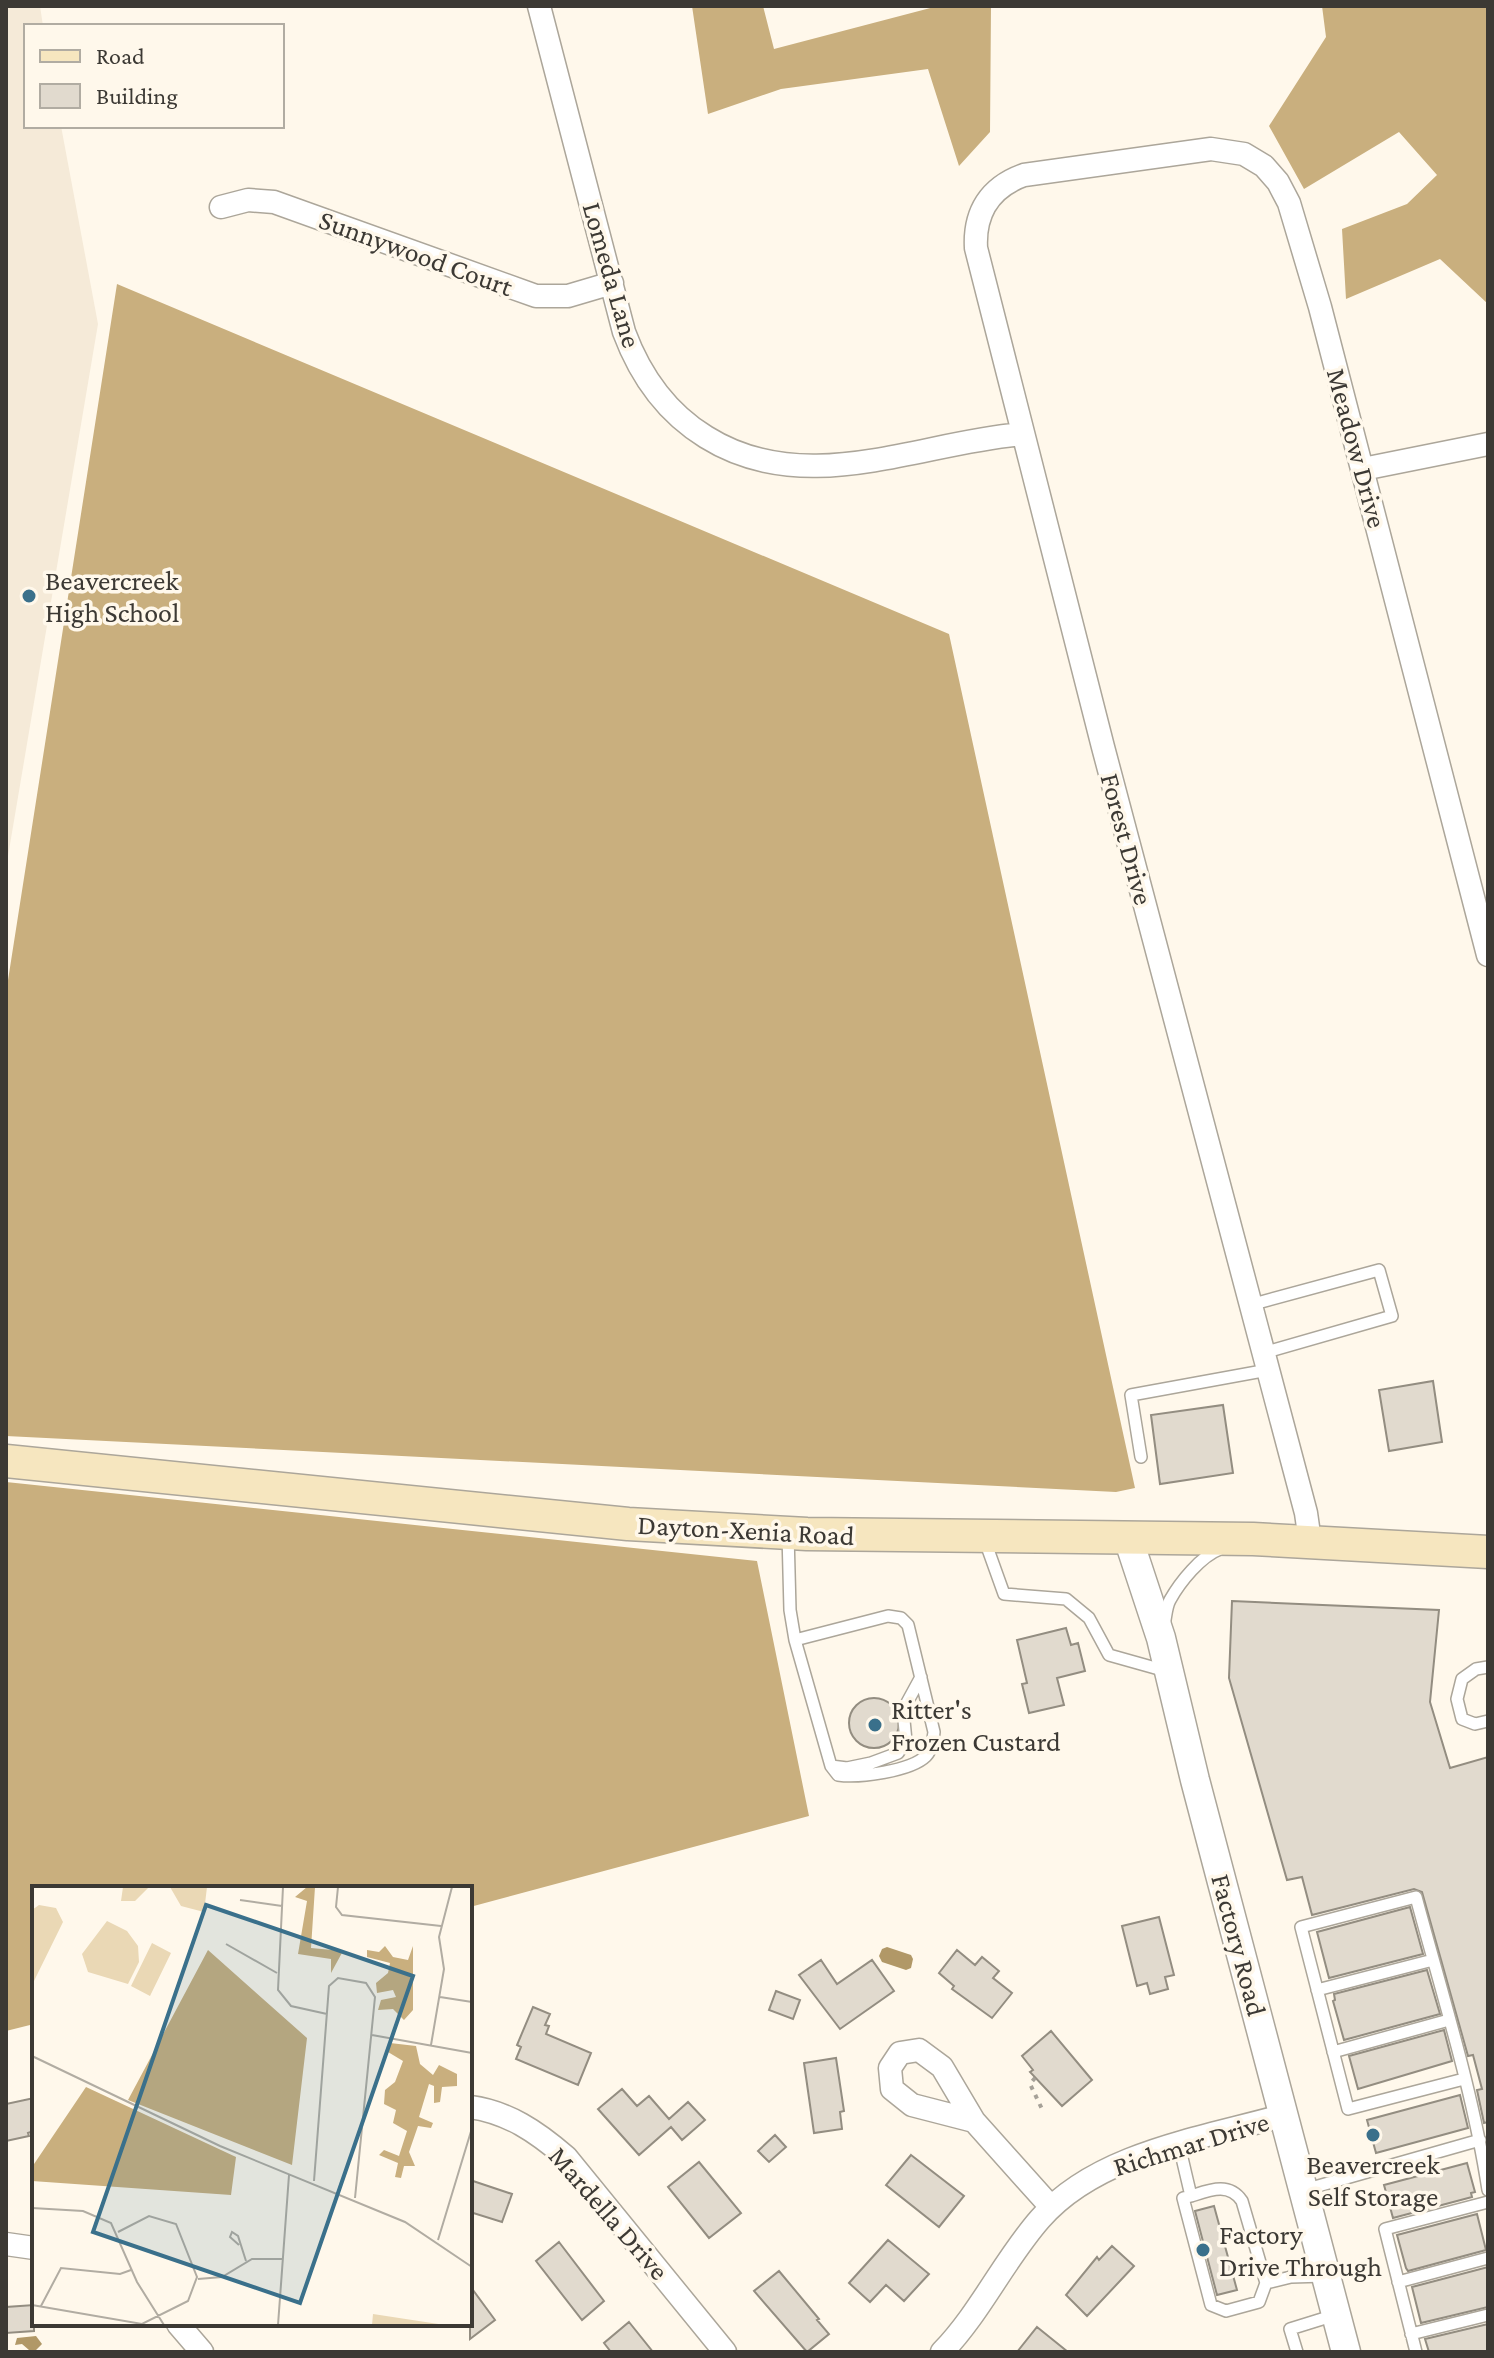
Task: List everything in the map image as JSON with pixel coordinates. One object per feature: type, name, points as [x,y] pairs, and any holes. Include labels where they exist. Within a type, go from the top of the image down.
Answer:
[{"type":"main road","name":"Dayton-Xenia Road","points":[[6,1461],[613,1523],[788,1533],[1253,1539],[1488,1552]]},
{"type":"street","name":"Lomeda Lane","points":[[539,6],[630,347],[655,391],[675,414],[695,431],[741,455],[776,465],[812,467],[869,462],[972,440],[1022,434]]},
{"type":"street","name":"Meadow Drive","points":[[1044,173],[1211,149],[1244,154],[1264,166],[1278,182],[1295,217],[1488,955]]},
{"type":"street","name":"Forest Drive","points":[[1044,173],[1013,179],[993,193],[980,212],[976,248],[1022,434],[1306,1513],[1310,1541]]},
{"type":"street","name":"Sunnywood Court","points":[[221,207],[248,200],[274,202],[536,296],[568,296],[612,283]]},
{"type":"street","points":[[1363,469],[1488,444]]},
{"type":"street","name":"Factory Road","points":[[1128,1538],[1161,1638],[1346,2352]]},
{"type":"street","name":"Mardella Drive","points":[[472,2107],[517,2121],[539,2134],[566,2157],[725,2352]]},
{"type":"street","name":"Richmar Drive","points":[[942,2352],[960,2333],[1011,2254],[1051,2207],[1087,2179],[1123,2162],[1285,2115]]},
{"type":"street","points":[[974,2121],[1051,2207]]},
{"type":"street","points":[[6,2244],[32,2248]]},
{"type":"street","points":[[180,2326],[202,2352]]},
{"type":"lane","points":[[1141,1457],[1131,1395],[1266,1362],[1392,1316],[1379,1270],[1250,1305]]},
{"type":"lane","points":[[788,1533],[790,1610],[795,1640],[831,1766],[838,1775],[854,1777],[913,1765],[928,1755],[934,1732],[908,1625],[901,1618],[888,1616],[795,1640]]},
{"type":"lane","points":[[984,1536],[1004,1594],[1066,1599],[1089,1618],[1109,1655],[1169,1672]]},
{"type":"lane","points":[[1161,1638],[1169,1601],[1190,1573],[1215,1551],[1253,1539]]},
{"type":"lane","points":[[1488,1667],[1476,1669],[1462,1679],[1457,1699],[1462,1719],[1475,1724],[1488,1721]]},
{"type":"lane","points":[[831,1766],[847,1768],[898,1753],[906,1741],[903,1710],[921,1677]]},
{"type":"lane","points":[[1464,2079],[1348,2109],[1301,1927],[1416,1897],[1449,2020],[1480,2140],[1488,2190]]},
{"type":"lane","points":[[1317,1990],[1433,1960]]},
{"type":"lane","points":[[1333,2052],[1449,2020]]},
{"type":"lane","points":[[1303,2190],[1480,2140]]},
{"type":"lane","points":[[1179,2145],[1191,2196]]},
{"type":"lane","points":[[1229,2189],[1242,2201],[1266,2283],[1259,2302],[1226,2311],[1211,2305],[1183,2198],[1191,2196],[1229,2189]]},
{"type":"lane","points":[[1416,2352],[1385,2229],[1488,2202]]},
{"type":"lane","points":[[1398,2282],[1488,2258]]},
{"type":"lane","points":[[1266,2283],[1291,2277],[1322,2262]]},
{"type":"lane","points":[[1291,2277],[1322,2262]]},
{"type":"lane","points":[[1297,2352],[1290,2329],[1336,2315]]},
{"type":"lane","points":[[1411,2334],[1488,2315]]},
{"type":"path","points":[[1035,2078],[1030,2084],[1042,2109]]},
{"type":"shaded area","name":"Beavercreek High School","points":[[6,6],[40,6],[43,24],[24,24],[24,128],[61,128],[98,324],[6,868]]},
{"type":"shaded area","points":[[692,6],[763,6],[774,49],[938,6],[991,6],[990,132],[959,166],[928,69],[781,89],[708,114]]},
{"type":"shaded area","points":[[1322,6],[1488,6],[1488,304],[1440,259],[1346,299],[1342,229],[1407,204],[1437,175],[1399,132],[1304,189],[1269,126],[1326,37]]},
{"type":"shaded area","points":[[117,284],[949,634],[1135,1488],[1116,1492],[6,1436],[6,993]]},
{"type":"shaded area","points":[[6,1482],[757,1561],[809,1816],[472,1906],[472,1886],[32,1886],[32,2024],[6,2031]]},
{"type":"shaded area","points":[[887,1947],[911,1955],[911,1968],[906,1970],[882,1962],[879,1956],[882,1949]]},
{"type":"shaded area","points":[[36,2336],[42,2344],[36,2350],[29,2350],[22,2344],[15,2345],[17,2338]]},
{"type":"building","points":[[1433,1381],[1442,1442],[1389,1451],[1379,1390]]},
{"type":"building","points":[[1223,1405],[1233,1473],[1160,1484],[1151,1415]]},
{"type":"building","points":[[1232,1601],[1439,1610],[1430,1702],[1450,1768],[1488,1757],[1488,2122],[1484,2123],[1477,2090],[1482,2089],[1473,2055],[1468,2056],[1422,1892],[1414,1889],[1312,1915],[1302,1877],[1287,1880],[1229,1678]]},
{"type":"building","points":[[1066,1628],[1071,1645],[1078,1643],[1085,1671],[1057,1678],[1064,1705],[1029,1713],[1022,1684],[1027,1683],[1017,1640]]},
{"type":"building","name":"Ritter's Frozen Custard","points":[[874,1698],[891,1706],[899,1723],[891,1740],[874,1748],[857,1740],[849,1723],[857,1706]]},
{"type":"building","points":[[1410,1907],[1423,1954],[1329,1978],[1317,1932]]},
{"type":"building","points":[[1159,1917],[1174,1975],[1165,1977],[1168,1989],[1150,1994],[1147,1983],[1137,1986],[1122,1926]]},
{"type":"building","points":[[957,1950],[975,1965],[982,1957],[999,1971],[993,1978],[1012,1993],[992,2018],[952,1989],[954,1986],[939,1973]]},
{"type":"building","points":[[821,1960],[837,1984],[872,1960],[894,1991],[840,2029],[799,1975]]},
{"type":"building","points":[[1427,1970],[1440,2014],[1344,2040],[1333,2001],[1334,1994]]},
{"type":"building","points":[[776,1991],[800,2000],[793,2019],[769,2010]]},
{"type":"building","points":[[533,2007],[550,2014],[545,2025],[549,2026],[546,2034],[591,2053],[578,2085],[516,2059],[521,2047],[517,2045]]},
{"type":"building","points":[[1444,2030],[1452,2061],[1358,2089],[1349,2056]]},
{"type":"building","points":[[1051,2031],[1092,2080],[1062,2106],[1030,2072],[1033,2070],[1022,2056]]},
{"type":"building","points":[[836,2058],[844,2111],[840,2112],[842,2129],[814,2133],[804,2063]]},
{"type":"building","points":[[622,2089],[637,2106],[649,2096],[669,2119],[688,2102],[705,2120],[682,2140],[671,2127],[639,2155],[598,2109]]},
{"type":"building","points":[[1460,2095],[1468,2128],[1376,2153],[1367,2120]]},
{"type":"building","points":[[32,2098],[32,2132],[28,2133],[29,2136],[6,2141],[6,2104]]},
{"type":"building","points":[[775,2135],[786,2147],[769,2162],[758,2151]]},
{"type":"building","points":[[911,2155],[964,2196],[939,2227],[886,2185]]},
{"type":"building","points":[[699,2162],[741,2213],[709,2238],[668,2187]]},
{"type":"building","points":[[1467,2163],[1475,2192],[1471,2193],[1472,2197],[1393,2218],[1384,2185]]},
{"type":"building","points":[[472,2181],[512,2194],[502,2222],[472,2213]]},
{"type":"building","points":[[1214,2206],[1237,2290],[1217,2295],[1195,2211]]},
{"type":"building","points":[[1477,2214],[1486,2250],[1408,2271],[1397,2235]]},
{"type":"building","points":[[888,2240],[929,2274],[904,2301],[886,2285],[870,2302],[849,2283]]},
{"type":"building","points":[[559,2242],[604,2301],[582,2320],[536,2261]]},
{"type":"building","points":[[1112,2246],[1134,2266],[1087,2316],[1066,2295],[1097,2257],[1099,2260]]},
{"type":"building","points":[[1488,2267],[1488,2307],[1421,2323],[1412,2287]]},
{"type":"building","points":[[779,2271],[829,2334],[807,2352],[754,2291]]},
{"type":"building","points":[[472,2289],[495,2320],[470,2339],[472,2326]]},
{"type":"building","points":[[32,2305],[34,2331],[6,2333],[6,2307]]},
{"type":"building","points":[[629,2322],[653,2352],[611,2352],[604,2343]]},
{"type":"building","points":[[1488,2324],[1488,2352],[1429,2352],[1425,2339]]},
{"type":"building","points":[[1037,2327],[1068,2352],[1017,2352]]},
{"type":"place","name":"Beavercreek High School","points":[[29,596]]},
{"type":"place","name":"Ritter's Frozen Custard","points":[[875,1725]]},
{"type":"place","name":"Beavercreek Self Storage","points":[[1373,2135]]},
{"type":"place","name":"Factory Drive Through","points":[[1203,2250]]}]
